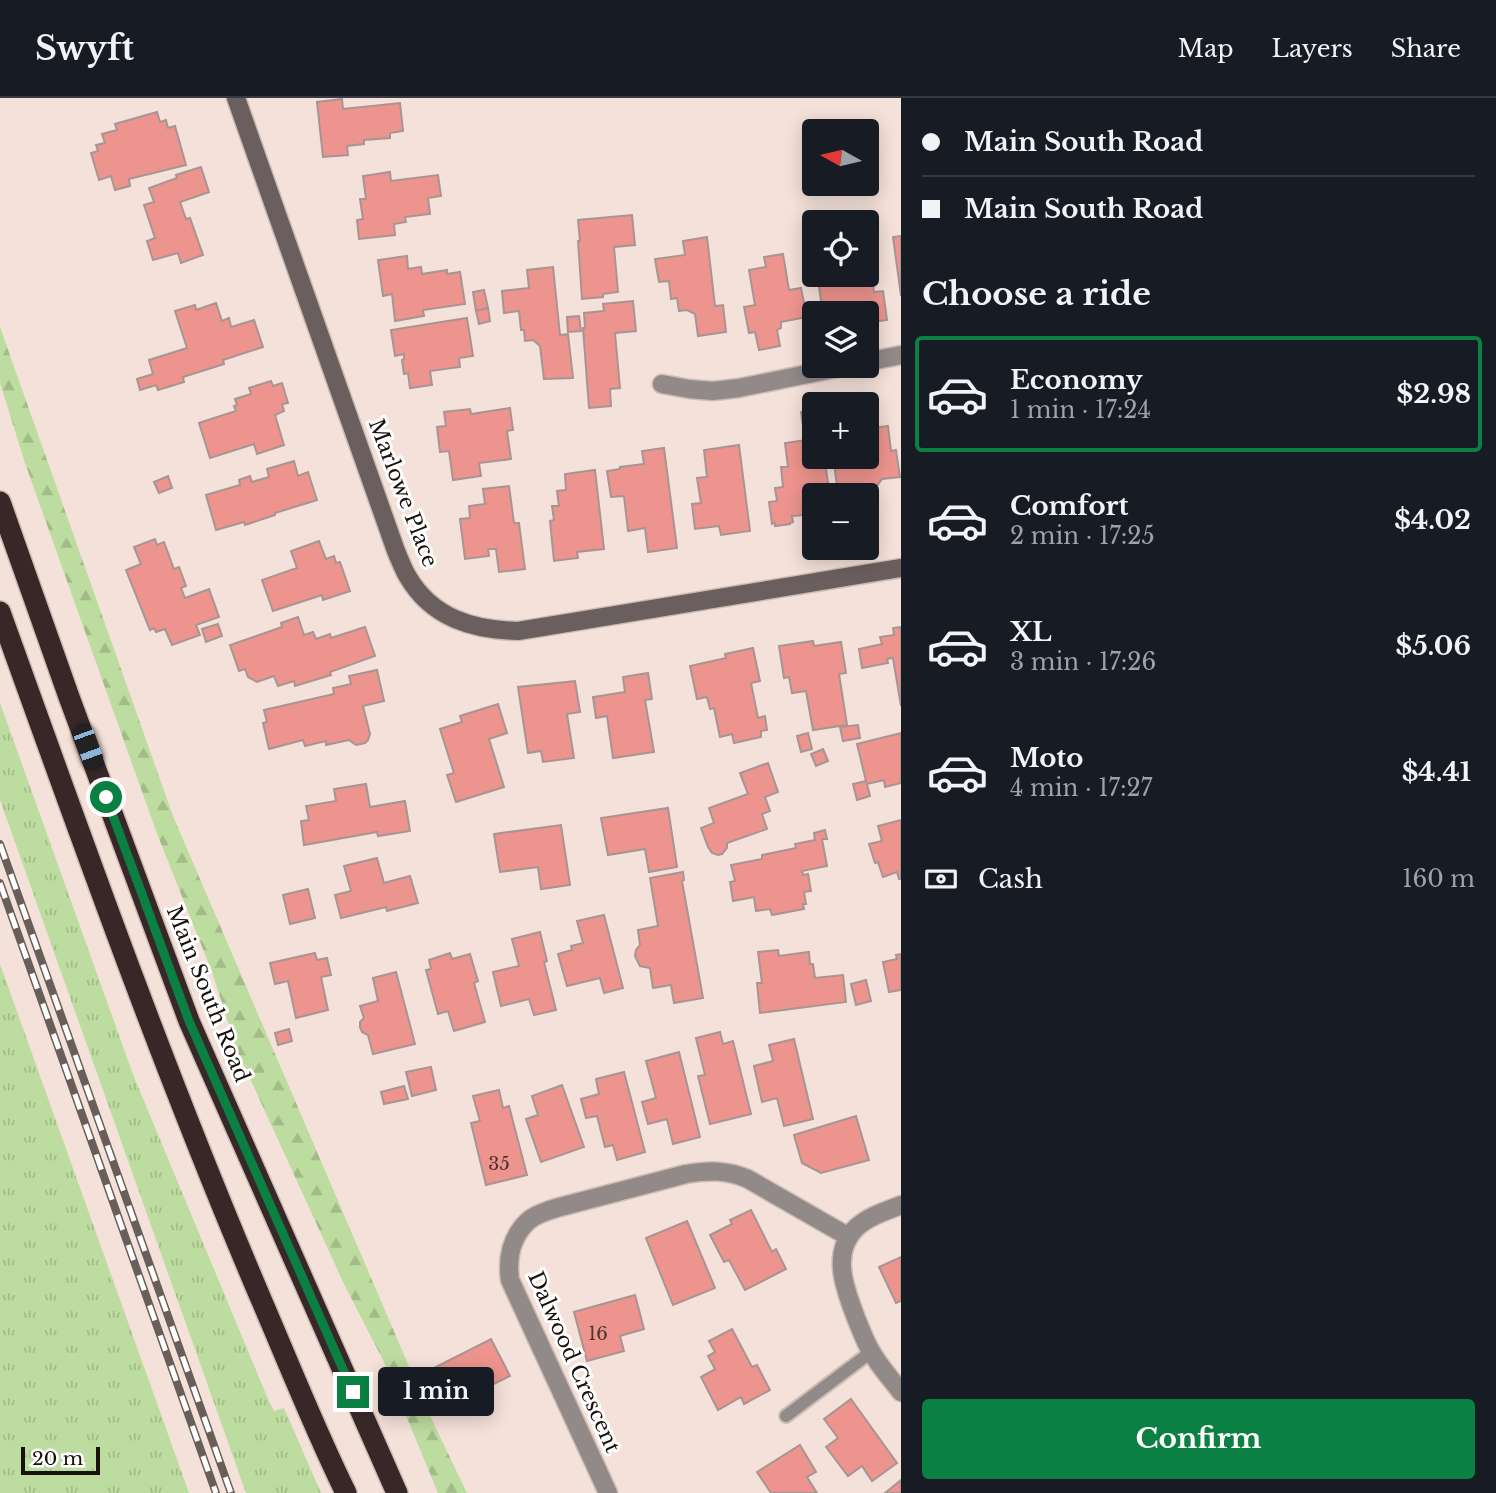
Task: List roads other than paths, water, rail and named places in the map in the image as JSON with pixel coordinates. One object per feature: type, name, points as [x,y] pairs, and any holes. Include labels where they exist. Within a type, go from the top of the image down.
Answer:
[{"type":"highway","name":"Main South Road","points":[[0,502],[189,1021],[397,1493]]},
{"type":"highway","points":[[0,612],[125,959],[216,1194],[337,1483],[346,1493]]},
{"type":"street","name":"Marlowe Place","points":[[236,98],[407,576],[418,592],[448,617],[483,628],[518,631],[901,568]]},
{"type":"street","points":[[879,359],[901,355]]},
{"type":"street","points":[[663,384],[713,391],[802,375]]},
{"type":"street","name":"Dalwood Crescent","points":[[608,1493],[510,1280],[510,1251],[517,1235],[528,1221],[560,1207],[686,1174],[719,1170],[748,1179],[849,1237]]},
{"type":"street","points":[[901,1205],[868,1219],[857,1227],[844,1249],[842,1274],[871,1352],[901,1392]]},
{"type":"lane","points":[[786,1416],[871,1352]]},
{"type":"railway","points":[[0,844],[231,1493]]},
{"type":"railway","points":[[0,883],[216,1493]]}]
